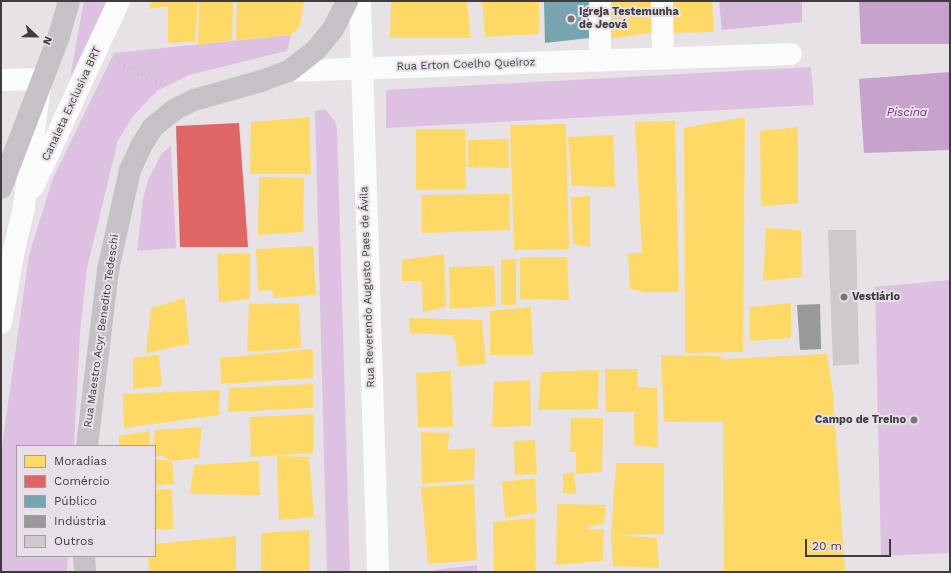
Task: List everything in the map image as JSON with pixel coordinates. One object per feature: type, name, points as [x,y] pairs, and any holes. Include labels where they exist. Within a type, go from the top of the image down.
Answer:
[{"type":"main road","points":[[1,188],[41,79],[59,36],[69,1]]},
{"type":"main road","points":[[289,71],[316,50],[333,29],[347,1]]},
{"type":"main road","name":"Rua Erton Coelho Queiroz","points":[[153,127],[174,110],[194,100],[261,81],[289,71]]},
{"type":"main road","name":"Rua Maestro Acyr Benedito Tedeschi","points":[[87,445],[108,270],[121,204],[130,170],[141,146],[153,127]]},
{"type":"main road","points":[[84,557],[85,572]]},
{"type":"street","name":"Canaleta Exclusiva BRT","points":[[24,207],[97,52],[119,1]]},
{"type":"street","name":"Rua Reverendo Augusto Paes de Ávila","points":[[360,1],[378,572]]},
{"type":"street","points":[[600,1],[600,61]]},
{"type":"street","points":[[662,1],[663,59]]},
{"type":"street","name":"Rua Erton Coelho Queiroz","points":[[289,71],[791,54]]},
{"type":"street","points":[[1,80],[41,79]]},
{"type":"street","name":"Canaleta Exclusiva BRT","points":[[1,324],[11,264],[24,207],[41,79]]},
{"type":"path","points":[[97,52],[194,100]]},
{"type":"shaded area","points":[[84,1],[107,1],[70,78]]},
{"type":"shaded area","points":[[719,1],[802,1],[802,22],[722,30]]},
{"type":"shaded area","points":[[291,35],[287,51],[189,75],[157,91],[133,116],[118,140],[87,268],[80,333],[74,445],[16,445],[16,557],[68,557],[67,572],[1,572],[1,453],[29,255],[53,178],[114,53]]},
{"type":"shaded area","points":[[811,67],[814,105],[386,128],[386,90]]},
{"type":"shaded area","points":[[325,109],[335,121],[337,129],[350,572],[327,572],[315,111]]},
{"type":"shaded area","points":[[171,146],[176,248],[137,251],[143,200],[148,180],[162,153]]},
{"type":"shaded area","name":"Campo de Treino","points":[[950,280],[950,553],[881,556],[875,287]]},
{"type":"shaded area","points":[[477,565],[477,572],[434,572],[434,570]]},
{"type":"water","points":[[859,1],[950,1],[950,44],[861,44]]},
{"type":"water","name":"Piscina","points":[[950,72],[950,150],[864,153],[859,79]]},
{"type":"building: Moradias","points":[[151,1],[198,1],[195,41],[168,43],[168,6],[149,9]]},
{"type":"building: Moradias","points":[[199,1],[233,1],[232,40],[198,45]]},
{"type":"building: Moradias","points":[[237,1],[304,1],[300,26],[291,35],[236,40]]},
{"type":"building: Moradias","points":[[391,1],[467,1],[471,38],[390,38]]},
{"type":"building: Moradias","points":[[482,1],[539,1],[539,34],[485,37]]},
{"type":"building: Moradias","points":[[607,1],[657,1],[658,32],[606,39]]},
{"type":"building: Moradias","points":[[664,1],[712,1],[714,32],[665,33]]},
{"type":"building: Moradias","points":[[309,117],[311,174],[250,174],[251,122]]},
{"type":"building: Moradias","points":[[745,117],[743,352],[685,353],[684,128]]},
{"type":"building: Moradias","points":[[675,121],[679,292],[644,292],[630,289],[628,253],[642,253],[635,122]]},
{"type":"building: Moradias","points":[[566,124],[569,249],[514,250],[510,125]]},
{"type":"building: Moradias","points":[[798,127],[798,203],[761,206],[760,131]]},
{"type":"building: Moradias","points":[[416,129],[465,129],[466,189],[416,190]]},
{"type":"building: Moradias","points":[[613,135],[615,187],[572,186],[568,137]]},
{"type":"building: Moradias","points":[[508,139],[509,168],[468,167],[468,140]]},
{"type":"building: Moradias","points":[[259,177],[304,178],[303,232],[258,235]]},
{"type":"building: Moradias","points":[[509,194],[510,230],[422,233],[422,195]]},
{"type":"building: Moradias","points":[[590,196],[590,247],[573,244],[571,197]]},
{"type":"building: Moradias","points":[[766,228],[801,230],[802,277],[763,281]]},
{"type":"building: Moradias","points":[[313,246],[316,295],[274,298],[272,290],[258,291],[256,249]]},
{"type":"building: Moradias","points":[[250,253],[250,299],[219,302],[217,254]]},
{"type":"building: Moradias","points":[[444,254],[446,307],[423,312],[422,281],[402,281],[402,260]]},
{"type":"building: Moradias","points":[[520,257],[567,257],[569,300],[520,299]]},
{"type":"building: Moradias","points":[[516,259],[516,305],[501,305],[501,260]]},
{"type":"building: Moradias","points":[[494,266],[496,306],[450,309],[449,267]]},
{"type":"building: Moradias","points":[[185,298],[189,344],[146,353],[151,308]]},
{"type":"building: Moradias","points":[[299,303],[301,348],[247,352],[249,304]]},
{"type":"building: Moradias","points":[[791,303],[791,338],[750,341],[750,307]]},
{"type":"building: Moradias","points":[[531,307],[533,355],[490,355],[490,311]]},
{"type":"building: Moradias","points":[[409,318],[482,320],[486,364],[458,366],[455,340],[452,335],[410,333]]},
{"type":"building: Moradias","points":[[313,349],[313,378],[221,384],[220,358]]},
{"type":"building: Moradias","points":[[827,354],[833,393],[845,572],[724,572],[723,422],[664,422],[661,355],[721,356],[722,402],[722,359]]},
{"type":"building: Moradias","points":[[159,355],[162,386],[133,389],[133,358]]},
{"type":"building: Moradias","points":[[605,369],[638,369],[637,387],[657,388],[658,448],[634,445],[634,413],[642,412],[606,412]]},
{"type":"building: Moradias","points":[[599,370],[598,409],[538,410],[541,372]]},
{"type":"building: Moradias","points":[[451,371],[453,427],[418,427],[416,373]]},
{"type":"building: Moradias","points":[[530,380],[531,426],[492,427],[494,382]]},
{"type":"building: Moradias","points":[[313,384],[313,408],[228,412],[229,388]]},
{"type":"building: Moradias","points":[[220,390],[219,415],[124,428],[123,394]]},
{"type":"building: Moradias","points":[[314,414],[313,453],[251,457],[250,417]]},
{"type":"building: Moradias","points":[[571,418],[603,418],[602,472],[576,474],[576,452],[570,452]]},
{"type":"building: Moradias","points":[[202,427],[199,458],[172,461],[160,455],[156,457],[156,445],[153,445],[155,430]]},
{"type":"building: Moradias","points":[[150,431],[149,445],[119,445],[119,436]]},
{"type":"building: Moradias","points":[[421,432],[450,433],[447,450],[475,448],[474,480],[422,484]]},
{"type":"building: Moradias","points":[[535,440],[537,474],[515,475],[514,441]]},
{"type":"building: Moradias","points":[[277,456],[309,457],[314,517],[279,520]]},
{"type":"building: Moradias","points":[[156,459],[172,461],[174,484],[156,486]]},
{"type":"building: Moradias","points":[[259,461],[260,495],[190,494],[194,465]]},
{"type":"building: Moradias","points":[[616,463],[664,463],[664,534],[614,535],[657,538],[659,568],[613,566],[611,535]]},
{"type":"building: Moradias","points":[[574,472],[576,494],[563,493],[563,474]]},
{"type":"building: Moradias","points":[[535,478],[537,512],[505,518],[502,482]]},
{"type":"building: Moradias","points":[[474,484],[477,560],[428,564],[421,487]]},
{"type":"building: Moradias","points":[[172,489],[173,529],[156,529],[156,490]]},
{"type":"building: Moradias","points":[[557,504],[606,505],[604,524],[587,526],[589,530],[604,529],[603,561],[556,565]]},
{"type":"building: Moradias","points":[[535,518],[536,572],[494,572],[493,522]]},
{"type":"building: Moradias","points":[[309,530],[310,572],[261,572],[261,533]]},
{"type":"building: Moradias","points":[[236,536],[236,572],[149,572],[148,557],[156,557],[156,544]]},
{"type":"building: Comércio","points":[[239,123],[248,247],[180,247],[176,126]]},
{"type":"building: Público","name":"Igreja Testemunha de Jeová","points":[[544,1],[598,1],[598,37],[545,43]]},
{"type":"building: Indústria","points":[[820,304],[821,349],[800,350],[797,305]]},
{"type":"building: Outros","name":"Vestiário","points":[[828,230],[856,230],[859,364],[833,366]]},
{"type":"place","name":"Igreja Testemunha de Jeová","points":[[571,19]]},
{"type":"place","name":"Vestiário","points":[[844,297]]},
{"type":"place","name":"Campo de Treino","points":[[914,420]]}]
